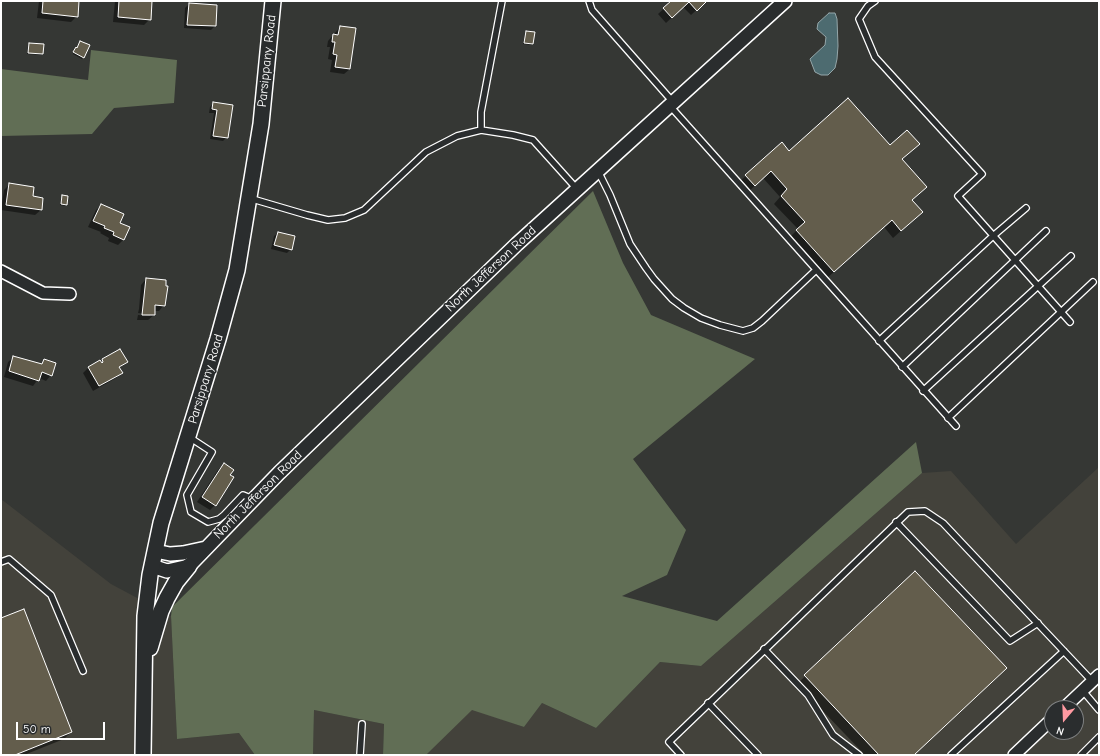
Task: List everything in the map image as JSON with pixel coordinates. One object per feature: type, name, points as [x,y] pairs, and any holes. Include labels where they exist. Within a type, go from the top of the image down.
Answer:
[{"type":"main road","name":"Parsippany Road","points":[[143,755],[144,616],[161,523],[218,339],[236,270],[261,124],[273,1]]},
{"type":"main road","points":[[144,673],[151,642],[161,611],[176,582],[189,566]]},
{"type":"street","name":"North Jefferson Road","points":[[189,566],[359,395],[517,244],[785,1]]},
{"type":"street","points":[[1,270],[42,293],[70,294]]},
{"type":"street","name":"North Jefferson Road","points":[[154,559],[170,554],[206,548]]},
{"type":"street","points":[[154,559],[167,570],[189,566]]},
{"type":"street","points":[[1073,700],[1096,678]]},
{"type":"street","points":[[1014,755],[1044,727]]},
{"type":"lane","points":[[481,130],[481,112],[502,1]]},
{"type":"lane","points":[[589,1],[592,10],[671,104],[816,270],[956,426]]},
{"type":"lane","points":[[875,1],[868,6],[859,19],[875,57],[982,174],[958,196],[1070,322]]},
{"type":"lane","points":[[249,198],[328,220],[345,218],[364,210],[426,152],[457,136],[481,130],[533,140],[578,189]]},
{"type":"lane","points":[[598,170],[630,244],[646,268],[672,298],[700,318],[743,331],[752,328],[762,322],[816,270]]},
{"type":"lane","points":[[879,341],[993,236],[1026,208]]},
{"type":"lane","points":[[902,367],[1046,231]]},
{"type":"lane","points":[[924,391],[1071,256]]},
{"type":"lane","points":[[948,418],[1093,282]]},
{"type":"lane","points":[[188,437],[212,452],[187,495],[191,512],[208,522],[219,519],[243,495],[254,499]]},
{"type":"lane","points":[[681,755],[668,742],[908,512],[925,511],[943,522],[1064,651],[1096,678]]},
{"type":"lane","points":[[896,522],[1010,641],[1038,623]]},
{"type":"lane","points":[[1,562],[9,559],[51,595],[83,671]]},
{"type":"lane","points":[[764,649],[808,695],[833,735],[859,755]]},
{"type":"lane","points":[[951,755],[1064,651]]},
{"type":"lane","points":[[1083,691],[1099,710]]},
{"type":"lane","points":[[708,703],[758,755]]},
{"type":"lane","points":[[360,755],[362,724]]},
{"type":"lane","points":[[1081,755],[1099,737]]},
{"type":"shaded area","points":[[1099,467],[1099,755],[426,755],[472,709],[524,727],[542,703],[596,728],[660,662],[701,666],[922,473],[951,471],[1016,544]]},
{"type":"shaded area","points":[[1,499],[111,584],[171,616],[177,739],[239,733],[255,755],[1,755]]},
{"type":"shaded area","points":[[314,710],[384,724],[383,755],[313,755]]},
{"type":"green space","points":[[91,50],[177,60],[174,103],[114,108],[92,134],[1,136],[1,69],[88,80]]},
{"type":"green space","points":[[593,191],[623,263],[651,315],[755,359],[633,459],[686,530],[667,575],[622,596],[717,621],[916,442],[922,473],[701,666],[660,662],[596,728],[542,703],[524,727],[472,710],[426,755],[383,755],[384,724],[314,710],[313,755],[255,755],[239,733],[177,739],[171,616],[172,607]]},
{"type":"water","points":[[829,13],[835,13],[837,19],[837,59],[835,68],[828,75],[821,75],[815,72],[810,59],[825,45],[826,37],[817,29],[818,23]]},
{"type":"building","points":[[43,1],[79,1],[78,17],[42,13]]},
{"type":"building","points":[[119,1],[152,1],[151,20],[118,17]]},
{"type":"building","points":[[671,1],[707,1],[697,11],[689,2],[672,18],[663,8]]},
{"type":"building","points":[[189,3],[217,5],[216,26],[187,25]]},
{"type":"building","points":[[340,26],[356,28],[350,69],[335,67],[337,55],[333,54],[335,42],[332,42],[333,34],[338,35]]},
{"type":"building","points":[[526,31],[535,32],[533,44],[524,43]]},
{"type":"building","points":[[80,41],[90,45],[84,58],[73,52],[76,47],[77,48]]},
{"type":"building","points":[[29,43],[44,44],[43,54],[28,53]]},
{"type":"building","points":[[848,98],[890,145],[907,130],[920,144],[902,159],[927,187],[912,200],[923,212],[901,231],[892,220],[834,272],[796,230],[805,222],[781,196],[787,189],[771,171],[755,186],[745,175],[782,142],[789,151]]},
{"type":"building","points":[[213,102],[233,105],[228,138],[213,136],[217,110],[212,109]]},
{"type":"building","points":[[9,183],[34,187],[33,196],[43,198],[42,210],[6,205]]},
{"type":"building","points":[[62,195],[68,196],[67,205],[61,204]]},
{"type":"building","points":[[101,204],[124,214],[120,223],[130,227],[124,240],[113,235],[114,232],[104,228],[105,226],[93,221]]},
{"type":"building","points":[[278,232],[295,236],[292,250],[274,245]]},
{"type":"building","points":[[146,278],[166,280],[166,286],[168,286],[165,306],[155,305],[155,315],[142,315]]},
{"type":"building","points":[[120,349],[128,362],[119,367],[123,373],[99,386],[88,367],[100,360],[102,363],[102,359]]},
{"type":"building","points":[[13,356],[42,364],[44,359],[56,363],[52,376],[42,372],[39,381],[9,371]]},
{"type":"building","points":[[224,463],[234,470],[230,475],[234,477],[216,506],[202,497]]},
{"type":"building","points":[[915,571],[1007,668],[914,755],[879,755],[804,675]]},
{"type":"building","points":[[24,609],[72,732],[15,755],[1,755],[1,618]]}]
